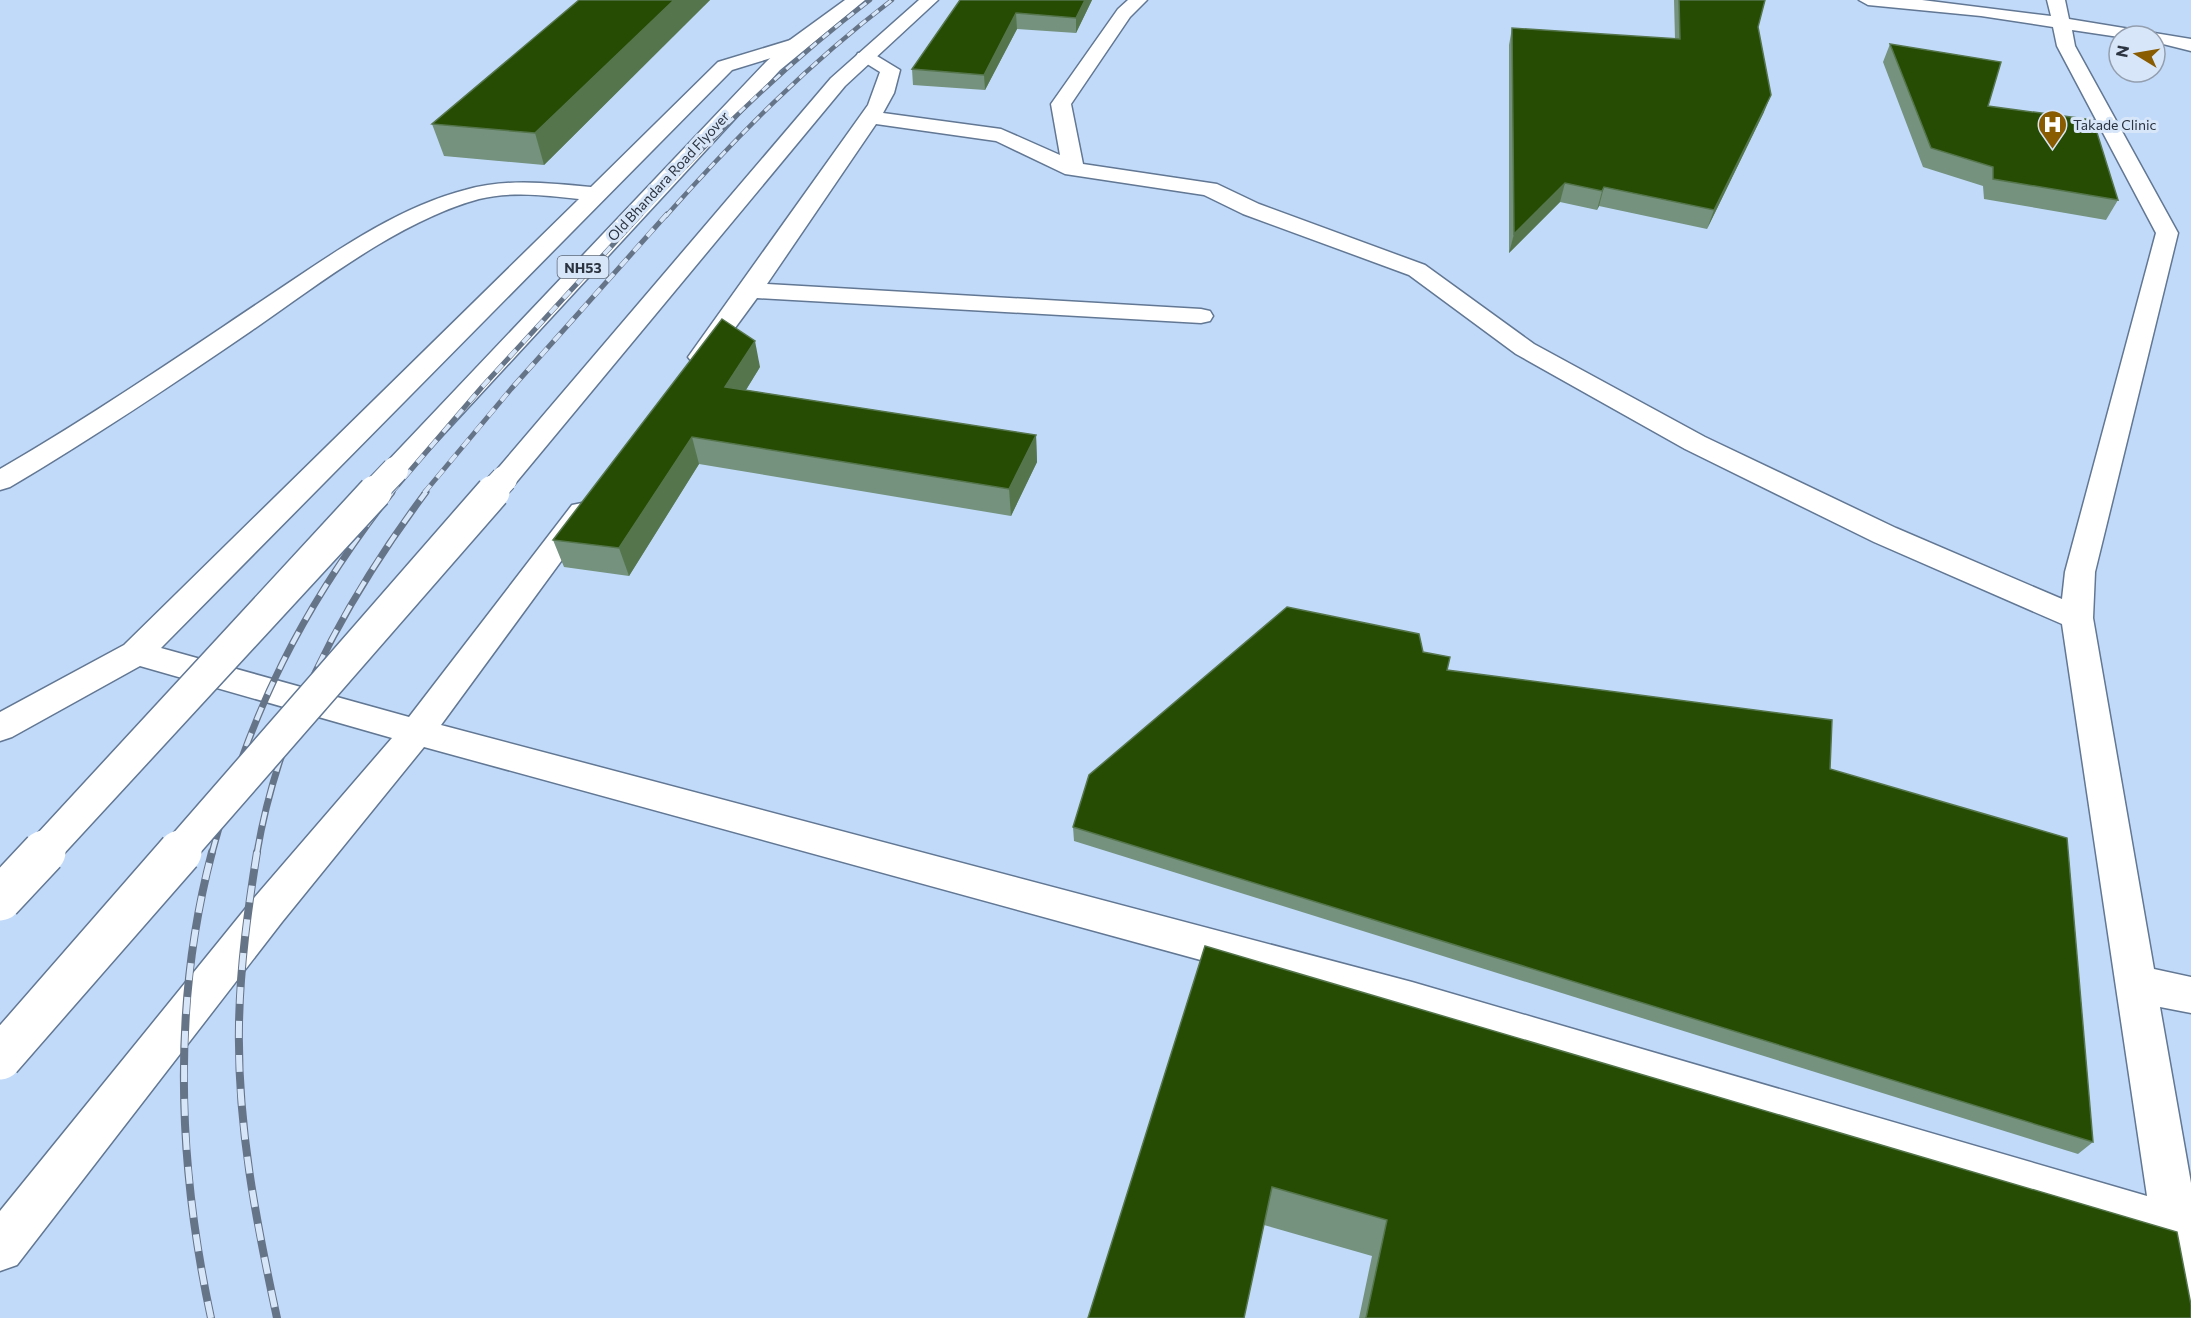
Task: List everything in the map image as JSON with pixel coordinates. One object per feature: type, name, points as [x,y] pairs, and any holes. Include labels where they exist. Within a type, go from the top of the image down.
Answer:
[{"type":"main road","name":"NH53","points":[[797,44],[856,0]]},
{"type":"main road","points":[[0,1058],[504,478],[838,82],[929,0]]},
{"type":"main road","points":[[1073,169],[1061,104],[1124,13],[1138,0]]},
{"type":"main road","points":[[1868,0],[2060,11],[2107,24]]},
{"type":"main road","points":[[2060,11],[2066,46],[2167,233],[2080,572],[2077,618],[2173,1227],[2190,1318]]},
{"type":"main road","points":[[2167,40],[2191,45]]},
{"type":"main road","name":"Old Bhandara Road Flyover","points":[[0,899],[395,470],[773,66],[797,44]]},
{"type":"main road","points":[[0,728],[136,653],[725,66],[797,44]]},
{"type":"main road","points":[[682,382],[752,290],[890,81],[890,70],[866,57]]},
{"type":"main road","points":[[868,117],[1000,135],[1073,169],[1209,189],[1251,208],[1417,270],[1525,350],[1695,443],[1885,535],[2077,618]]},
{"type":"main road","points":[[0,482],[188,363],[325,270],[420,216],[470,195],[501,190],[528,188],[597,194]]},
{"type":"main road","points":[[752,290],[1201,316]]},
{"type":"main road","points":[[0,1248],[268,910],[417,732],[604,484]]},
{"type":"main road","points":[[136,653],[417,732],[1412,1000],[2173,1227]]},
{"type":"main road","points":[[2135,983],[2191,995]]},
{"type":"building","points":[[579,0],[674,0],[535,133],[432,124]]},
{"type":"building","points":[[960,0],[1085,0],[1076,18],[1016,13],[984,75],[912,69]]},
{"type":"building","points":[[1679,0],[1765,0],[1758,27],[1771,95],[1714,210],[1604,187],[1602,191],[1565,183],[1514,234],[1512,28],[1680,39]]},
{"type":"building","points":[[1890,44],[2001,62],[1988,106],[2093,120],[2118,200],[1993,179],[1993,167],[1931,148]]},
{"type":"building","points":[[722,319],[755,341],[725,387],[1036,435],[1009,489],[692,437],[619,548],[553,540]]},
{"type":"building","points":[[1287,607],[1419,634],[1423,652],[1450,657],[1447,670],[1832,720],[1830,769],[2067,838],[2093,1142],[1073,827],[1089,775]]},
{"type":"building","points":[[1205,946],[2177,1232],[2191,1305],[2191,1318],[1366,1318],[1387,1220],[1272,1187],[1244,1318],[1088,1318]]},
{"type":"railway","points":[[639,216],[750,102],[870,0]]},
{"type":"railway","points":[[666,216],[774,102],[861,24],[892,0]]},
{"type":"railway","points":[[391,493],[482,387],[641,214]]},
{"type":"railway","points":[[424,493],[511,389],[667,214]]},
{"type":"railway","points":[[212,853],[244,753],[282,663],[331,577],[392,492]]},
{"type":"railway","points":[[257,853],[267,804],[281,756],[320,663],[369,575],[426,492]]},
{"type":"railway","points":[[211,1318],[192,1202],[186,1143],[184,1085],[185,1026],[190,967],[199,909],[212,852]]},
{"type":"railway","points":[[257,852],[243,959],[239,1061],[249,1172],[277,1318]]},
{"type":"place","name":"Takade Clinic","points":[[2052,150]]}]
